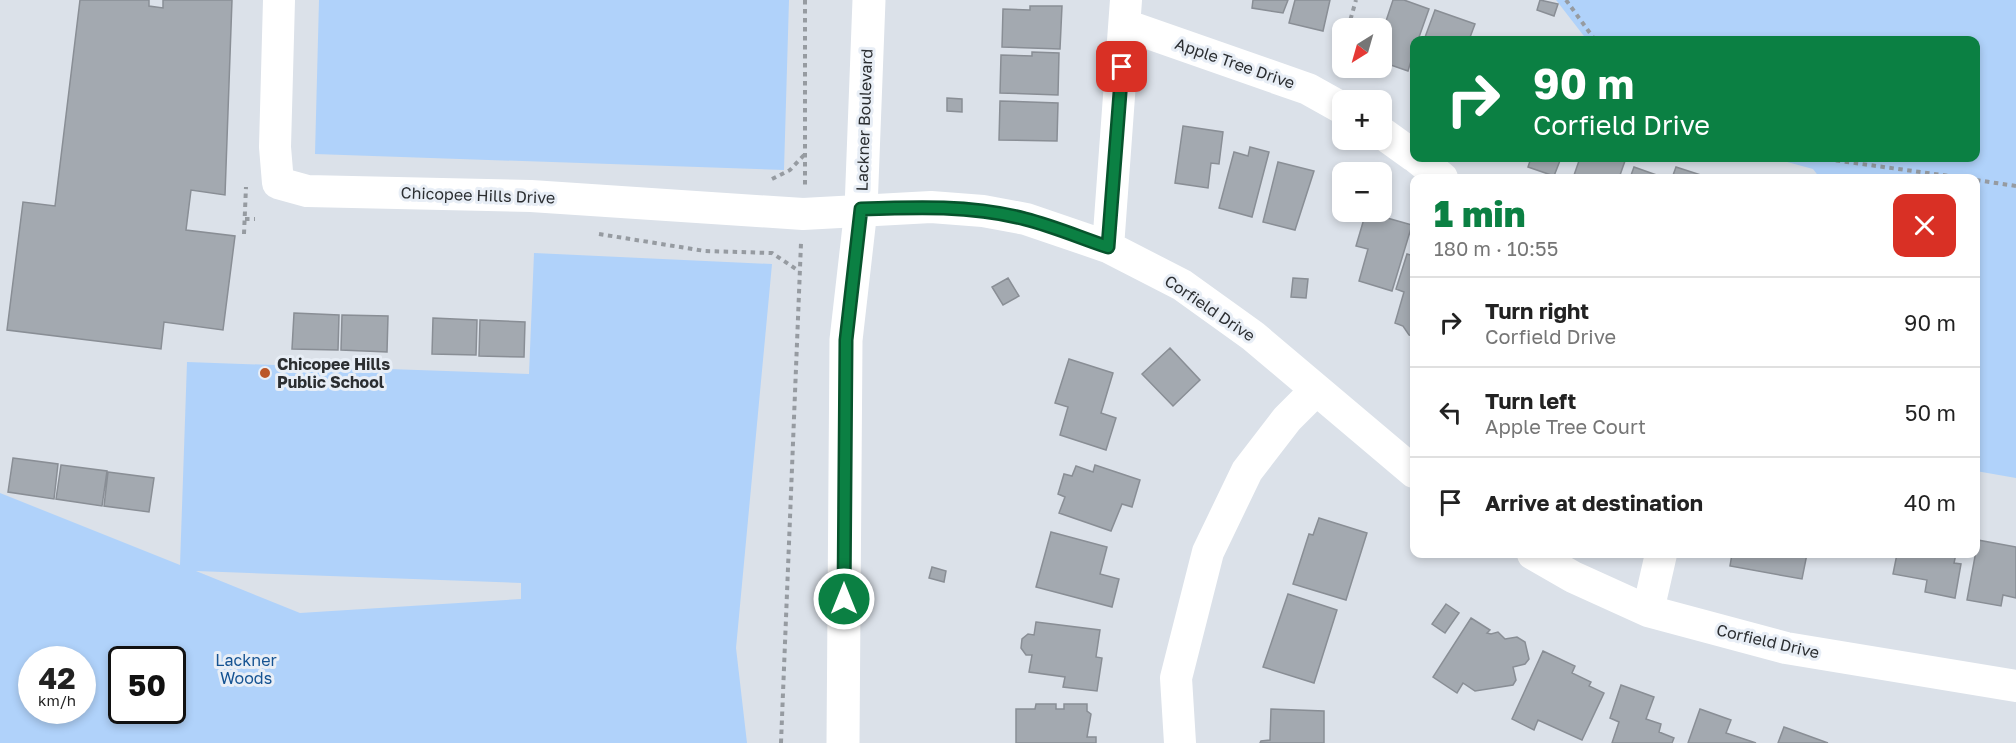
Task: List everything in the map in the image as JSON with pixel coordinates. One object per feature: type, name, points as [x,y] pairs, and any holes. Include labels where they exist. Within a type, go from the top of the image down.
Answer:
[{"type":"main road","name":"Lackner Boulevard","points":[[843,743],[846,340],[861,209],[869,0]]},
{"type":"street","name":"Chicopee Hills Drive","points":[[279,0],[275,147],[278,183],[307,190],[531,196],[803,214],[861,209]]},
{"type":"street","name":"Apple Tree Drive","points":[[1126,12],[1308,89],[1332,102]]},
{"type":"street","points":[[1108,247],[1126,12]]},
{"type":"street","points":[[1392,140],[1410,153]]},
{"type":"street","points":[[1422,162],[1437,174]]},
{"type":"street","name":"Corfield Drive","points":[[861,209],[931,207],[983,211],[1026,219],[1108,247],[1182,285],[1252,336],[1410,469]]},
{"type":"street","points":[[1180,743],[1176,678],[1208,552],[1247,471],[1287,419],[1315,391]]},
{"type":"street","name":"Corfield Drive","points":[[1540,558],[1573,577],[1648,611],[1786,648],[2016,686]]},
{"type":"street","points":[[1648,611],[1659,558]]},
{"type":"path","points":[[805,0],[806,168]]},
{"type":"path","points":[[1351,18],[1356,0]]},
{"type":"path","points":[[1566,0],[1591,36]]},
{"type":"path","points":[[762,179],[774,179],[790,170],[807,152]]},
{"type":"path","points":[[1847,162],[1935,174]]},
{"type":"path","points":[[1980,181],[2016,186]]},
{"type":"path","points":[[244,219],[255,219]]},
{"type":"path","points":[[589,233],[705,251],[772,253],[799,272]]},
{"type":"path","points":[[781,743],[800,265]]},
{"type":"green space","points":[[319,0],[789,0],[784,170],[315,154]]},
{"type":"green space","points":[[1556,0],[2016,0],[2016,478],[1980,472],[1980,174],[1817,174],[1813,169],[1787,162],[1980,162],[1980,36],[1584,36]]},
{"type":"green space","name":"Lackner Woods","points":[[534,253],[772,264],[736,648],[747,743],[0,743],[0,493],[180,565],[187,362],[529,374]],"holes":[[[196,571],[521,583],[521,599],[300,613]]]},
{"type":"building","points":[[80,0],[149,0],[149,6],[163,8],[163,0],[232,0],[225,195],[191,190],[186,230],[235,236],[223,330],[164,322],[161,349],[7,330],[23,202],[55,206]]},
{"type":"building","points":[[1253,0],[1288,0],[1283,13],[1252,8]]},
{"type":"building","points":[[1295,0],[1330,0],[1323,31],[1289,23]]},
{"type":"building","points":[[1393,0],[1404,0],[1429,9],[1419,36],[1410,36],[1408,71],[1392,65],[1392,18],[1387,18]]},
{"type":"building","points":[[1540,0],[1558,4],[1554,16],[1537,10]]},
{"type":"building","points":[[1030,6],[1062,6],[1060,49],[1002,47],[1003,9],[1030,10]]},
{"type":"building","points":[[1435,10],[1475,24],[1470,36],[1425,36]]},
{"type":"building","points":[[1032,52],[1059,53],[1058,95],[1000,93],[1001,55],[1032,56]]},
{"type":"building","points":[[947,98],[962,99],[962,112],[947,111]]},
{"type":"building","points":[[1000,101],[1058,103],[1057,141],[999,140]]},
{"type":"building","points":[[1183,126],[1223,132],[1219,164],[1211,163],[1208,188],[1175,183]]},
{"type":"building","points":[[1250,147],[1269,152],[1252,217],[1219,208],[1234,152],[1248,156]]},
{"type":"building","points":[[1278,162],[1314,171],[1295,230],[1263,222]]},
{"type":"building","points":[[1530,162],[1559,162],[1555,174],[1528,167]]},
{"type":"building","points":[[1579,162],[1625,162],[1620,174],[1574,174]]},
{"type":"building","points":[[1634,167],[1654,174],[1631,174]]},
{"type":"building","points":[[1676,167],[1698,174],[1673,174]]},
{"type":"building","points":[[1392,219],[1410,224],[1410,232],[1392,291],[1359,281],[1368,249],[1356,246],[1363,222],[1392,222]]},
{"type":"building","points":[[1407,254],[1410,255],[1410,335],[1403,326],[1395,323],[1404,292],[1396,289]]},
{"type":"building","points":[[1008,278],[1019,296],[1003,305],[992,287]]},
{"type":"building","points":[[1293,278],[1308,279],[1306,298],[1291,297]]},
{"type":"building","points":[[294,313],[339,315],[338,350],[292,349]]},
{"type":"building","points":[[342,315],[388,316],[387,352],[341,350]]},
{"type":"building","points":[[433,318],[477,320],[476,355],[432,354]]},
{"type":"building","points":[[480,320],[525,322],[524,357],[479,356]]},
{"type":"building","points":[[1170,348],[1200,380],[1173,406],[1142,374]]},
{"type":"building","points":[[1069,359],[1113,373],[1101,413],[1116,418],[1106,450],[1060,435],[1068,407],[1055,403]]},
{"type":"building","points":[[13,458],[58,464],[54,499],[8,492]]},
{"type":"building","points":[[61,465],[107,471],[102,506],[56,499]]},
{"type":"building","points":[[1095,465],[1140,480],[1132,507],[1122,504],[1111,531],[1059,513],[1065,497],[1058,494],[1064,474],[1072,476],[1076,466],[1093,472]]},
{"type":"building","points":[[108,472],[154,478],[149,512],[104,506]]},
{"type":"building","points":[[1319,518],[1367,533],[1346,600],[1293,584],[1309,534],[1313,535]]},
{"type":"building","points":[[1051,532],[1107,547],[1100,574],[1119,579],[1112,607],[1036,587]]},
{"type":"building","points":[[1980,540],[2016,547],[2016,598],[2003,595],[2001,606],[1967,600],[1975,558],[1980,558]]},
{"type":"building","points":[[1731,558],[1806,558],[1802,579],[1730,566]]},
{"type":"building","points":[[1896,558],[1955,558],[1954,563],[1961,564],[1955,598],[1925,592],[1927,580],[1893,574]]},
{"type":"building","points":[[932,567],[946,571],[944,582],[929,578]]},
{"type":"building","points":[[1288,594],[1337,610],[1314,683],[1263,667]]},
{"type":"building","points":[[1446,604],[1459,613],[1445,633],[1432,624]]},
{"type":"building","points":[[1471,618],[1490,630],[1487,633],[1498,632],[1505,639],[1517,637],[1525,642],[1529,659],[1525,664],[1513,667],[1516,680],[1513,685],[1475,691],[1463,683],[1457,693],[1433,677]]},
{"type":"building","points":[[1036,622],[1100,630],[1096,657],[1102,658],[1097,691],[1063,687],[1065,677],[1029,672],[1032,655],[1026,655],[1021,648],[1022,639],[1028,634],[1034,635]]},
{"type":"building","points":[[1543,651],[1575,666],[1572,673],[1591,682],[1589,686],[1604,693],[1582,740],[1538,720],[1534,730],[1512,719]]},
{"type":"building","points":[[1621,685],[1654,697],[1646,719],[1661,724],[1659,732],[1674,738],[1672,743],[1612,743],[1619,722],[1610,718]]},
{"type":"building","points":[[1036,704],[1056,704],[1056,709],[1064,709],[1064,704],[1087,704],[1087,711],[1091,714],[1087,737],[1096,737],[1096,743],[1016,743],[1016,709],[1035,709]]},
{"type":"building","points":[[1271,709],[1324,711],[1324,743],[1260,743],[1270,740]]},
{"type":"building","points":[[1700,709],[1731,720],[1726,733],[1756,743],[1688,743]]},
{"type":"building","points":[[1784,727],[1828,743],[1778,743]]},
{"type":"place","name":"Chicopee Hills Public School","points":[[265,373]]},
{"type":"route","points":[[844,599],[846,340],[861,209],[931,207],[983,211],[1026,219],[1108,247],[1122,67]]}]
